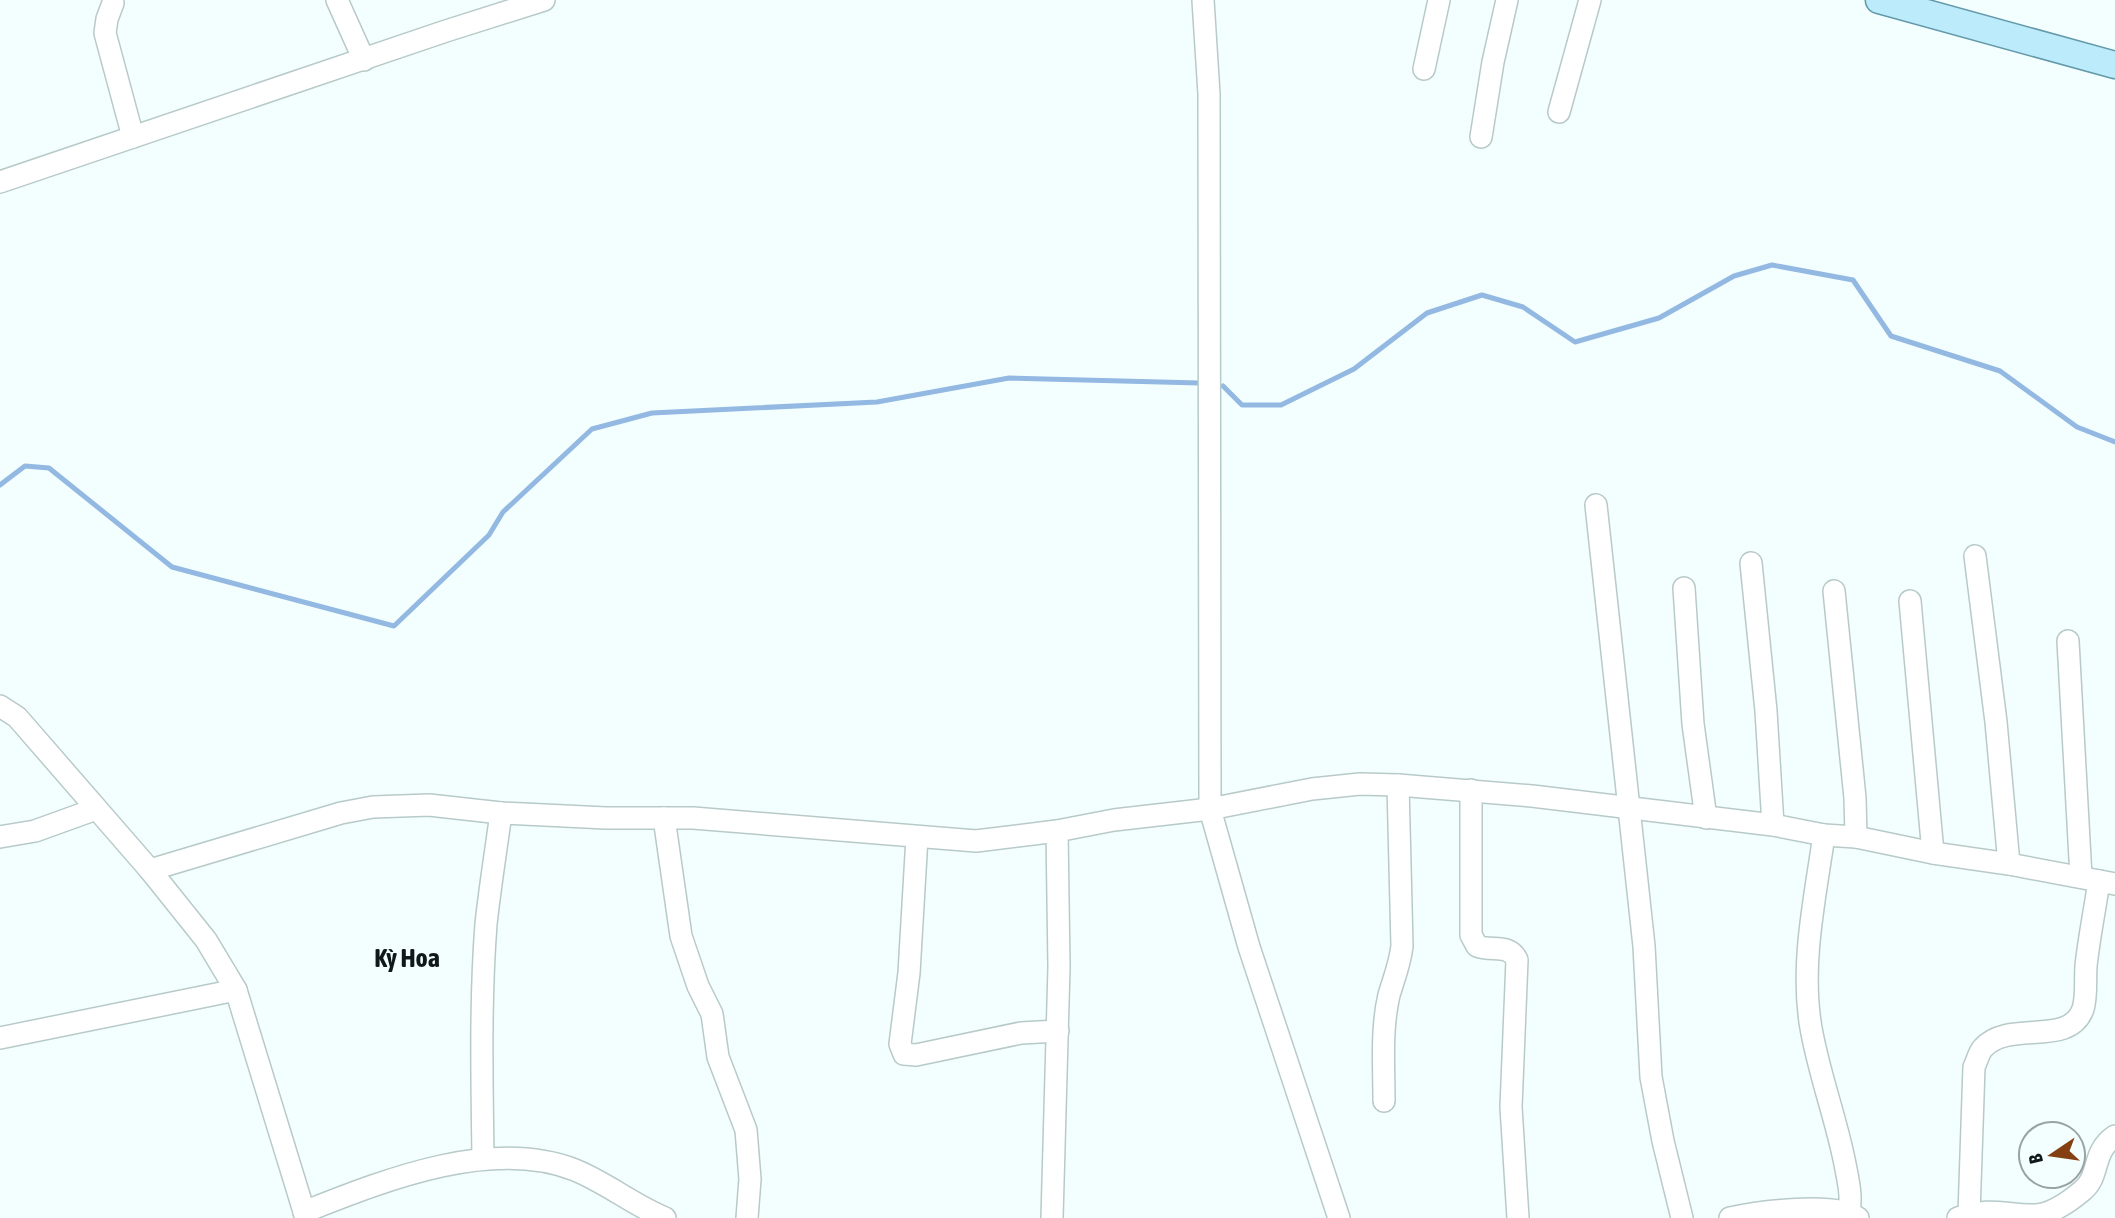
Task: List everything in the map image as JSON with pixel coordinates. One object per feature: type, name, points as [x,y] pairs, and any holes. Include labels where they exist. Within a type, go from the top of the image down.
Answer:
[{"type":"main road","points":[[1879,0],[2115,65]]},
{"type":"street","points":[[337,0],[365,60]]},
{"type":"street","points":[[0,182],[544,0]]},
{"type":"street","points":[[1203,0],[1209,94],[1210,809],[1249,947],[1339,1218]]},
{"type":"street","points":[[1424,69],[1439,0]]},
{"type":"street","points":[[1481,137],[1493,62],[1507,0]]},
{"type":"street","points":[[1559,112],[1590,0]]},
{"type":"street","points":[[113,4],[104,33],[132,137]]},
{"type":"street","points":[[1597,505],[1644,946],[1651,1077],[1682,1218]]},
{"type":"street","points":[[1975,556],[1996,722],[2009,864]]},
{"type":"street","points":[[1751,563],[1766,711],[1773,825]]},
{"type":"street","points":[[1684,588],[1693,724],[1706,818]]},
{"type":"street","points":[[1834,590],[1855,798],[1856,836]]},
{"type":"street","points":[[1910,601],[1933,853]]},
{"type":"street","points":[[2068,641],[2098,881],[2083,1010],[2071,1024],[2060,1030],[2006,1034],[1982,1049],[1974,1067],[1964,1216],[1998,1211],[2036,1217],[2062,1205],[2088,1186],[2099,1152],[2115,1136]]},
{"type":"street","points":[[0,706],[17,718],[150,870],[206,940],[236,990],[305,1215],[393,1179],[484,1158],[557,1164],[585,1175],[665,1218]]},
{"type":"street","points":[[150,870],[363,809],[429,805],[501,813],[811,826],[976,841],[1057,831],[1114,820],[1210,809],[1312,789],[1360,784],[1471,790],[1773,825],[1824,835],[1856,836],[1933,853],[2098,881]]},
{"type":"street","points":[[1384,1101],[1385,1021],[1402,946],[1398,785]]},
{"type":"street","points":[[1471,790],[1471,935],[1477,946],[1485,949],[1507,949],[1517,960],[1511,1107],[1518,1218]]},
{"type":"street","points":[[0,837],[35,831],[96,809]]},
{"type":"street","points":[[484,1158],[484,958],[501,813]]},
{"type":"street","points":[[664,818],[681,936],[698,986],[712,1014],[719,1057],[746,1130],[750,1179],[747,1218]]},
{"type":"street","points":[[1052,1218],[1058,1031],[1057,831]]},
{"type":"street","points":[[1730,1218],[1796,1210],[1854,1215],[1843,1151],[1812,1031],[1808,1005],[1808,956],[1824,835]]},
{"type":"street","points":[[917,837],[909,973],[900,1044],[904,1054],[916,1055],[1021,1033],[1058,1031]]},
{"type":"street","points":[[0,1038],[236,990]]},
{"type":"waterway","points":[[1223,386],[1242,405],[1281,405],[1354,369],[1427,313],[1482,295],[1523,307],[1575,342],[1659,318],[1734,276],[1772,265],[1853,280],[1891,336],[2000,371],[2077,427],[2115,442]]},
{"type":"waterway","points":[[0,485],[25,466],[49,468],[172,567],[394,626],[489,535],[503,512],[592,429],[652,413],[877,402],[1009,378],[1199,383]]},
{"type":"district","name":"Kỳ Hoa","points":[[407,958]]}]
